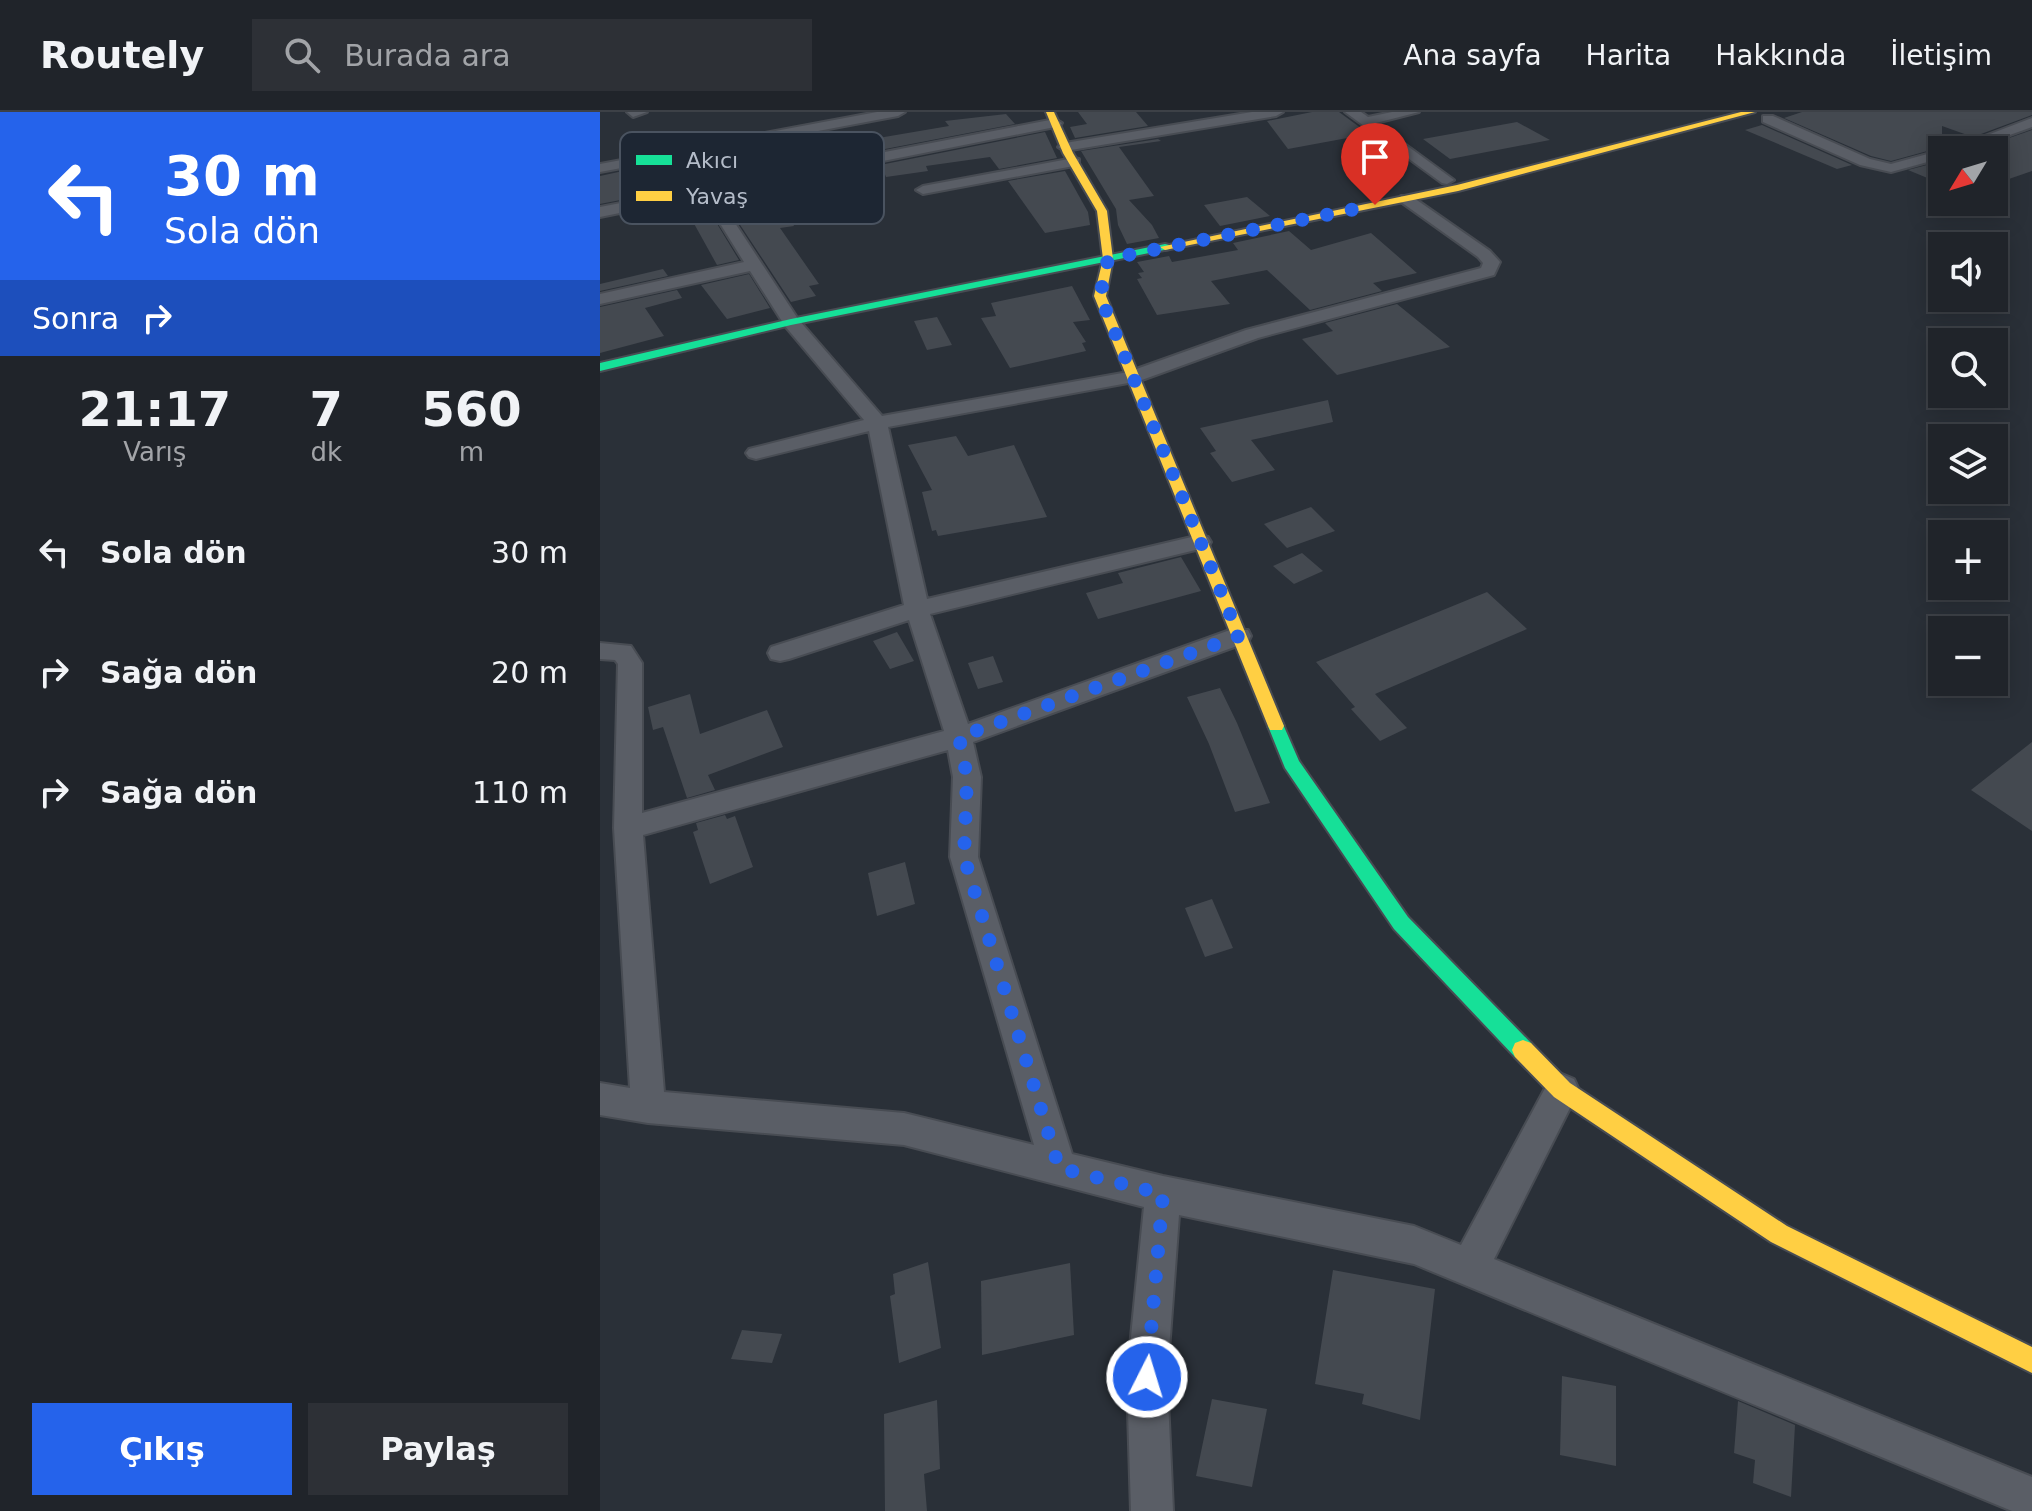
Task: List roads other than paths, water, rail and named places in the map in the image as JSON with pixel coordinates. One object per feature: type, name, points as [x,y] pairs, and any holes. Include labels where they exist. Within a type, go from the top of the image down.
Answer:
[{"type":"street","points":[[792,132],[898,112]]},
{"type":"street","points":[[923,190],[1070,155],[1276,112]]},
{"type":"street","points":[[1352,112],[1447,180]]},
{"type":"street","points":[[1367,121],[1412,112]]},
{"type":"street","points":[[600,367],[1107,252],[1447,180],[1707,112]]},
{"type":"street","points":[[1107,252],[1406,199],[1759,116],[1865,162],[1891,168],[1928,158]]},
{"type":"street","points":[[884,153],[1053,117],[1070,155],[1102,211],[1107,252],[1100,296],[1291,763],[1401,923],[1562,1090],[1779,1234],[2032,1360]]},
{"type":"street","points":[[1994,136],[2032,122]]},
{"type":"street","points":[[600,168],[620,164]]},
{"type":"street","points":[[756,453],[877,423],[1132,377],[1252,334],[1488,271],[1492,262],[1484,254],[1406,199]]},
{"type":"street","points":[[600,212],[620,208]]},
{"type":"street","points":[[728,224],[791,322],[877,423],[917,609],[959,737],[967,777],[964,857],[1059,1168]]},
{"type":"street","points":[[600,299],[754,265]]},
{"type":"street","points":[[780,653],[917,609],[1200,542]]},
{"type":"street","points":[[628,828],[959,737],[1239,636]]},
{"type":"street","points":[[600,651],[622,652],[630,663],[628,828],[648,1107]]},
{"type":"street","points":[[1469,1268],[1562,1090]]},
{"type":"street","points":[[600,1099],[648,1107],[904,1129],[1163,1194],[1414,1245],[2032,1498]]},
{"type":"street","points":[[1152,1511],[1147,1377],[1163,1194]]}]
